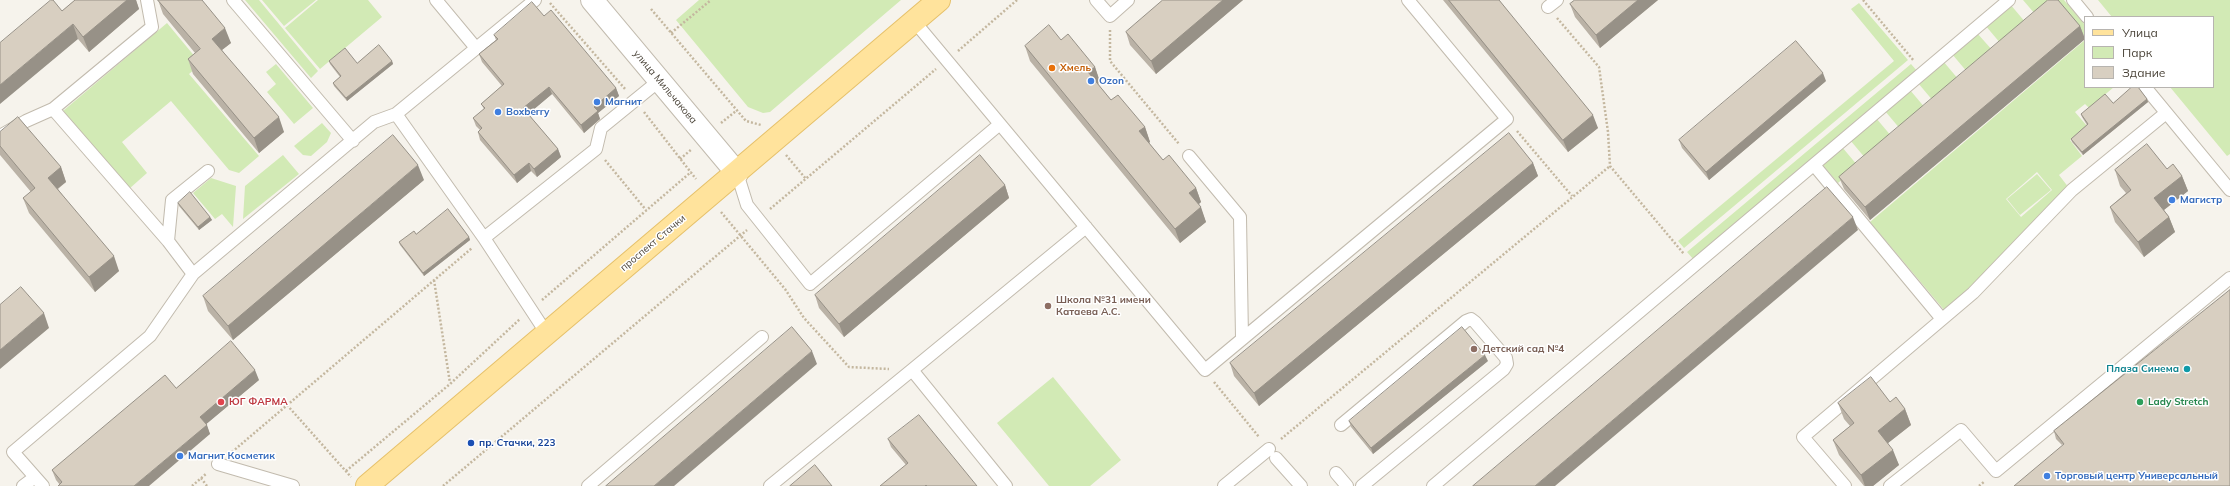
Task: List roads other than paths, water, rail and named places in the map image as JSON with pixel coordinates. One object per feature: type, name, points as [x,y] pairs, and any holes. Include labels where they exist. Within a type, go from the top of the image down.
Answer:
[{"type":"main road","name":"проспект Стачки","points":[[361,484],[547,334],[938,0]]},
{"type":"street","name":"улица Мильчакова","points":[[592,0],[737,173]]},
{"type":"lane","points":[[0,136],[26,121],[53,109],[152,27],[147,0]]},
{"type":"lane","points":[[233,0],[353,141]]},
{"type":"lane","points":[[436,0],[476,48]]},
{"type":"lane","points":[[23,486],[39,481],[13,452],[150,336],[193,274],[374,122],[396,114],[535,0]]},
{"type":"lane","points":[[1096,0],[1110,16],[1128,0]]},
{"type":"lane","points":[[914,21],[1205,370],[1507,119],[1408,0]]},
{"type":"lane","points":[[1434,486],[2009,0]]},
{"type":"lane","points":[[2073,0],[2086,16]]},
{"type":"lane","points":[[484,238],[596,149],[601,128],[660,80]]},
{"type":"lane","points":[[2146,88],[2230,190]]},
{"type":"lane","points":[[53,109],[168,241],[193,274]]},
{"type":"lane","points":[[1845,486],[1803,437],[1973,293],[2072,190],[2166,113]]},
{"type":"lane","points":[[396,114],[484,238],[547,334]]},
{"type":"lane","points":[[737,173],[747,205],[810,284],[1000,124]]},
{"type":"lane","points":[[1189,156],[1240,217],[1242,338]]},
{"type":"lane","points":[[1814,165],[1942,319]]},
{"type":"lane","points":[[168,241],[172,200],[208,171]]},
{"type":"lane","points":[[770,486],[1086,227]]},
{"type":"lane","points":[[1890,486],[1961,430],[1996,471],[2230,278]]},
{"type":"lane","points":[[1341,425],[1466,321],[1471,319],[1475,322],[1506,358],[1507,364],[1504,369],[1362,486]]},
{"type":"lane","points":[[588,486],[762,337]]},
{"type":"lane","points":[[912,370],[1006,486]]},
{"type":"lane","points":[[1224,486],[1272,453],[1301,486]]},
{"type":"lane","points":[[218,464],[293,486]]},
{"type":"lane","points":[[1336,473],[1347,486]]},
{"type":"place","name":"Хмель","points":[[1052,68]]},
{"type":"place","name":"Ozon","points":[[1091,81]]},
{"type":"place","name":"Магнит","points":[[597,102]]},
{"type":"place","name":"Boxberry","points":[[498,112]]},
{"type":"place","name":"Магистр","points":[[2172,200]]},
{"type":"place","name":"Школа №31 имени Катаева А.С.","points":[[1048,306]]},
{"type":"place","name":"Детский сад №4","points":[[1474,349]]},
{"type":"place","name":"Плаза Синема","points":[[2187,369]]},
{"type":"place","name":"ЮГ ФАРМА","points":[[221,402]]},
{"type":"place","name":"Lady Stretch","points":[[2140,402]]},
{"type":"place","name":"пр. Стачки, 223","points":[[471,443]]},
{"type":"place","name":"Магнит Косметик","points":[[180,456]]},
{"type":"place","name":"Торговый центр Универсальный","points":[[2047,476]]}]
